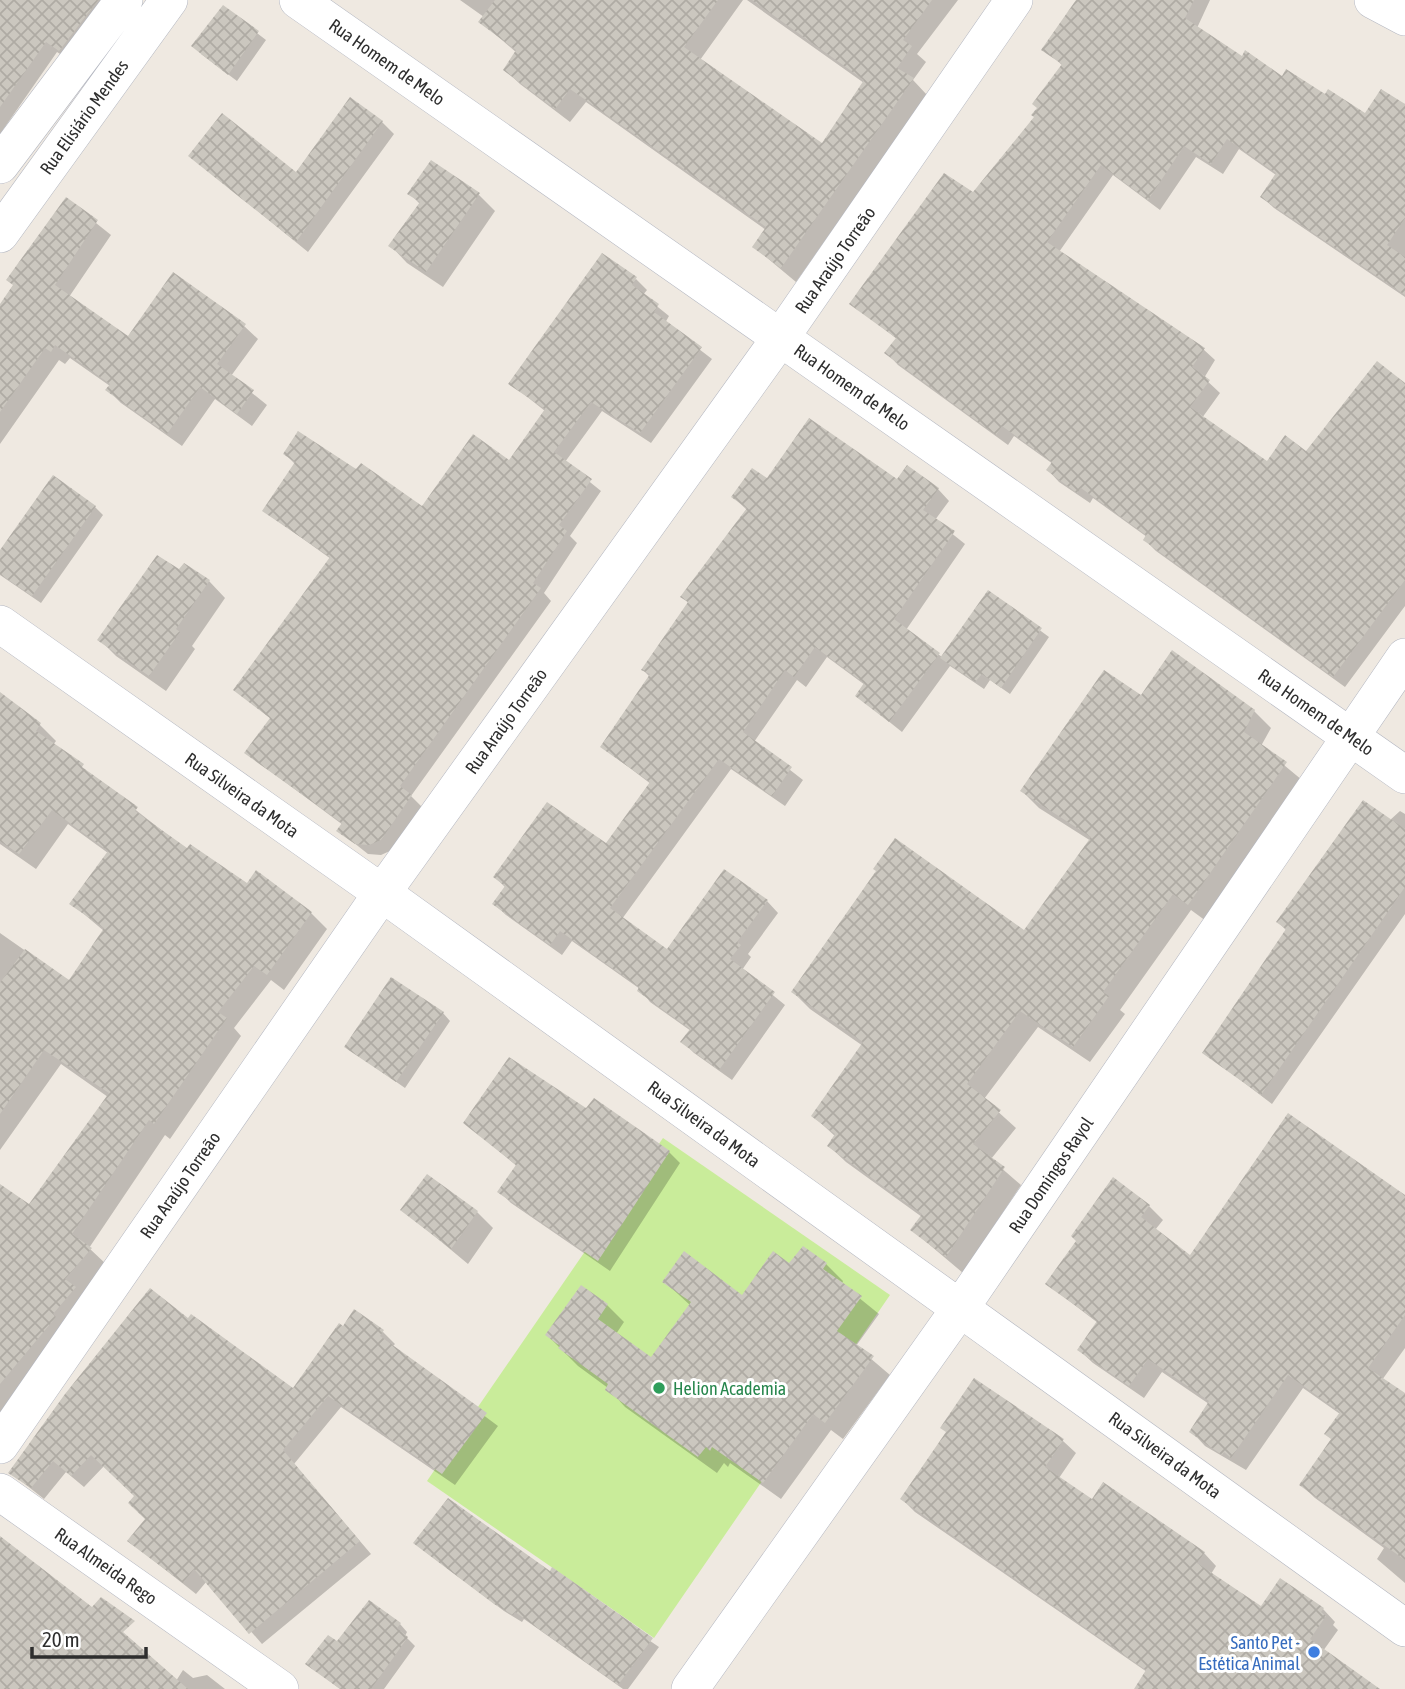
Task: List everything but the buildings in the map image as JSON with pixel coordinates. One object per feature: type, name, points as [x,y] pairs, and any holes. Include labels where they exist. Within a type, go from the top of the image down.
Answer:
[{"type":"street","points":[[0,165],[124,0]]},
{"type":"street","name":"Rua Elisiário Mendes","points":[[0,234],[12,190],[169,0]]},
{"type":"street","name":"Rua Homem de Melo","points":[[298,0],[1405,775]]},
{"type":"street","name":"Rua Araújo Torreão","points":[[0,1445],[382,893],[781,338],[1014,0]]},
{"type":"street","points":[[1373,0],[1405,17]]},
{"type":"street","name":"Rua Silveira da Mota","points":[[0,624],[382,893],[1405,1628]]},
{"type":"street","name":"Rua Domingos Rayol","points":[[690,1689],[961,1307],[1405,657]]},
{"type":"street","name":"Rua Almeida Rego","points":[[0,1492],[280,1689]]},
{"type":"green space","name":"Helion Academia","points":[[663,1138],[890,1295],[654,1638],[427,1481]]},
{"type":"place","name":"Helion Academia","points":[[659,1388]]},
{"type":"place","name":"Santo Pet - Estética Animal","points":[[1314,1652]]}]
